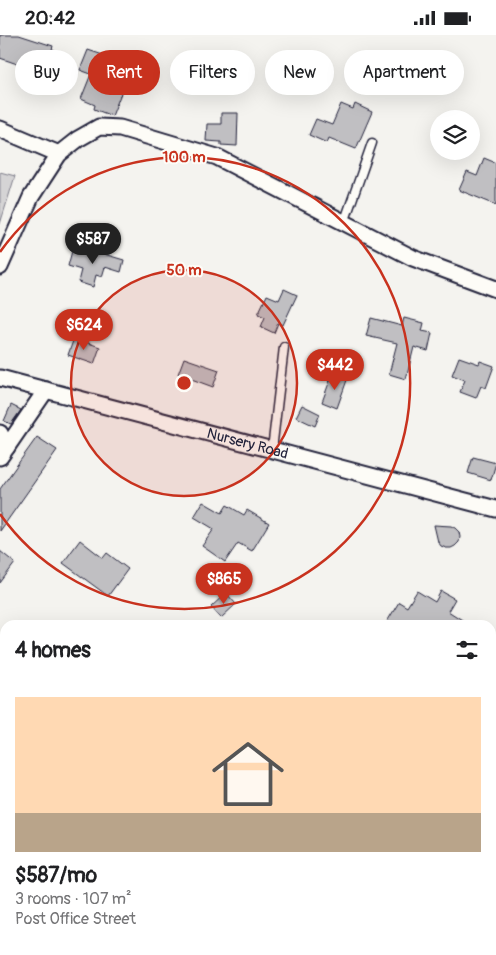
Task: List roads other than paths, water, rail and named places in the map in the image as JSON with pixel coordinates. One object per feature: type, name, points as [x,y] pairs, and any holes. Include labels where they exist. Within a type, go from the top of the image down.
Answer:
[{"type":"street","points":[[0,267],[31,197],[59,154],[78,139],[99,127],[120,128],[217,157],[413,258],[496,289]]},
{"type":"street","points":[[0,129],[59,154]]},
{"type":"street","name":"Nursery Road","points":[[0,378],[496,509]]},
{"type":"street","points":[[4,452],[46,390]]},
{"type":"street","points":[[0,433],[4,452]]},
{"type":"lane","points":[[344,223],[372,143]]},
{"type":"lane","points":[[272,450],[284,347]]}]
